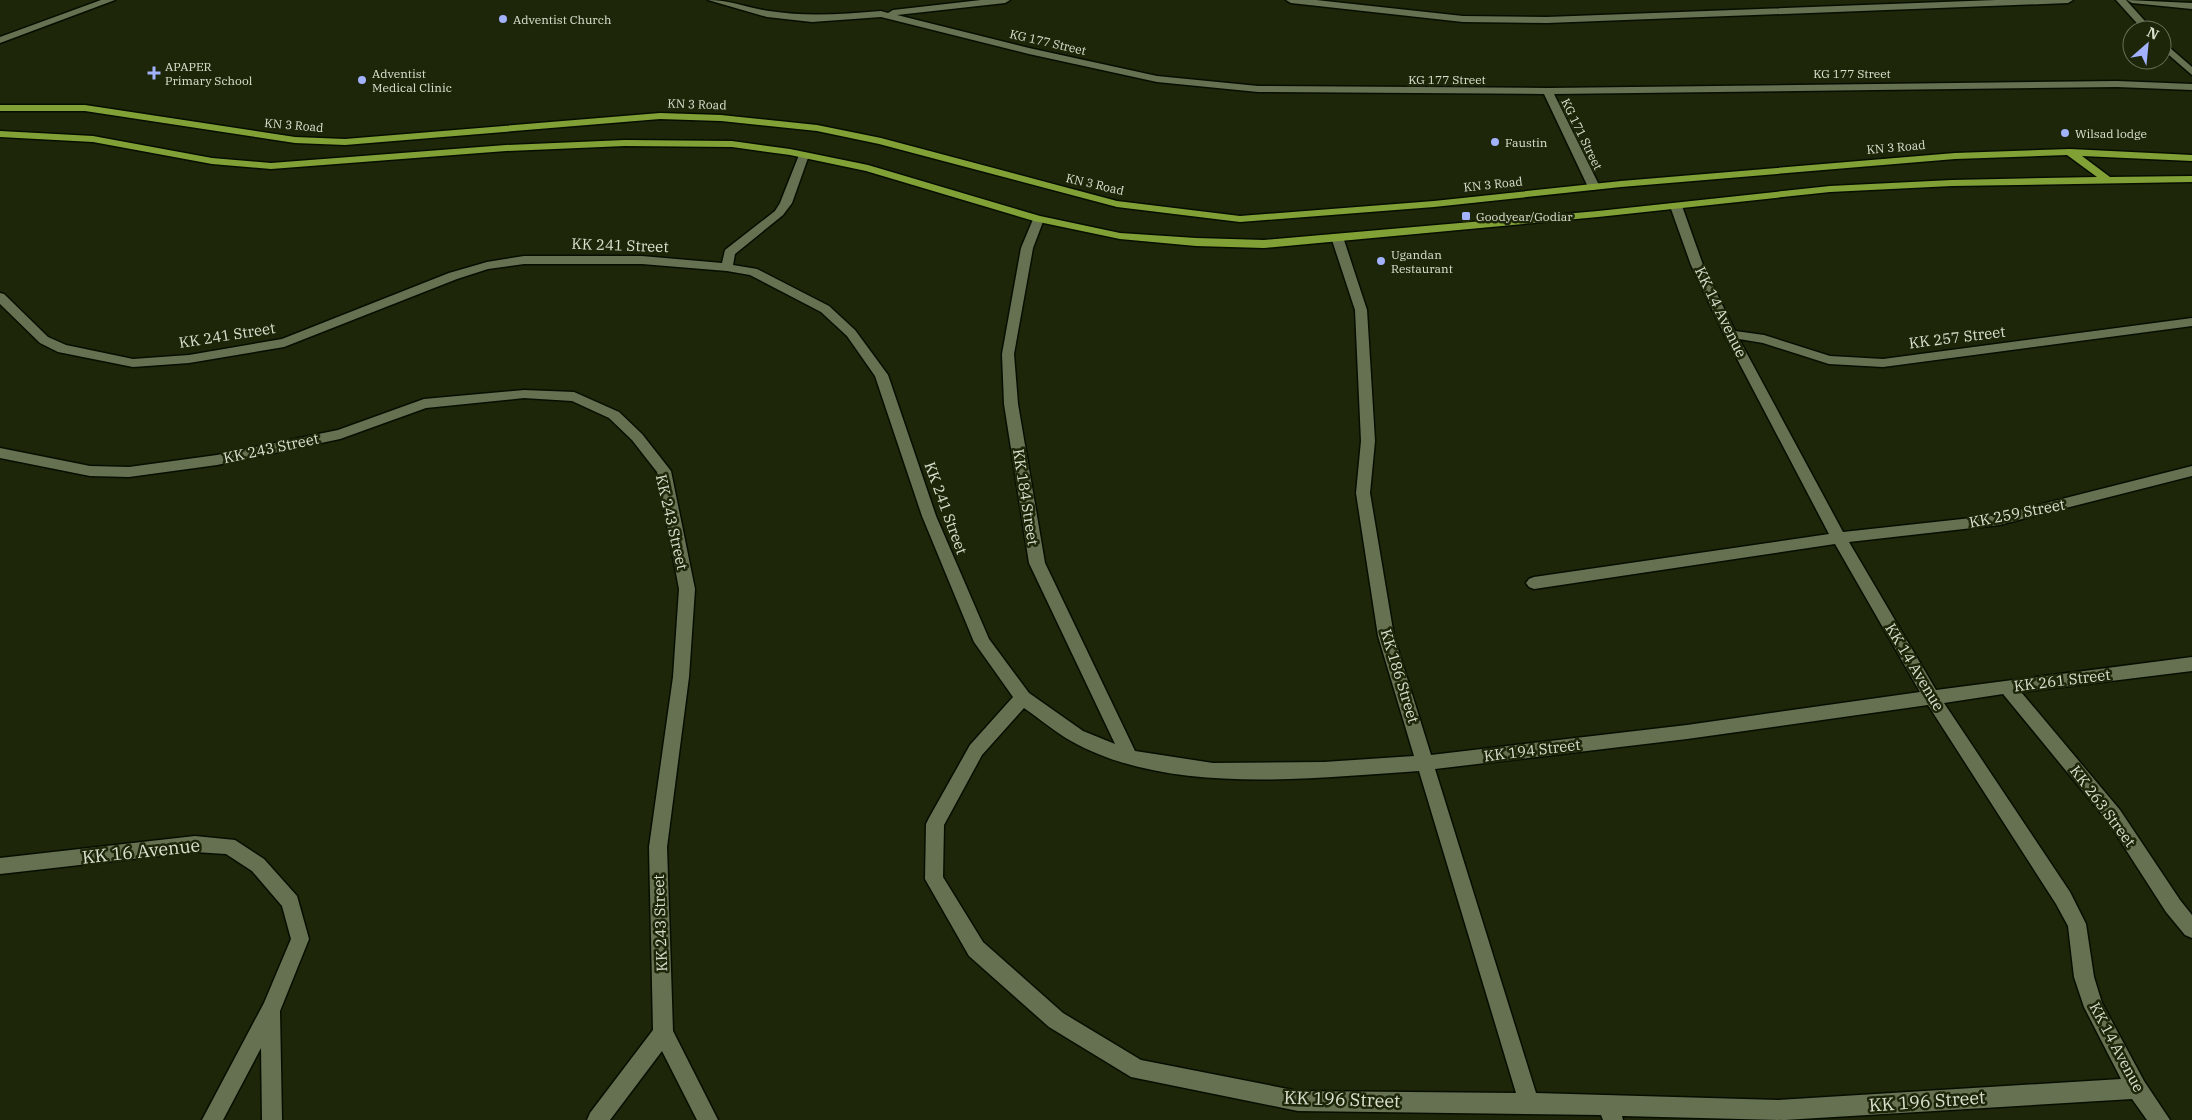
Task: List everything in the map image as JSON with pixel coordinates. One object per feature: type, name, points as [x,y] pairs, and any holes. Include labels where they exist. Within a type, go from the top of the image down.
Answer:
[{"type":"highway","name":"KN 3 Road","points":[[0,108],[85,108],[295,140],[345,142],[660,116],[721,118],[817,128],[881,141],[1032,183],[1117,204],[1240,219],[1434,204],[1594,187],[1955,156],[2070,152],[2192,158]]},
{"type":"highway","points":[[0,134],[93,139],[212,161],[272,166],[506,148],[625,143],[732,144],[804,155],[868,168],[1038,219],[1120,236],[1196,242],[1264,244],[1840,189],[1952,182],[2192,179]]},
{"type":"highway","points":[[2070,152],[2106,179]]},
{"type":"street","points":[[0,40],[110,0]]},
{"type":"street","name":"KG 177 Street","points":[[713,0],[767,14],[812,19],[881,14],[1029,51],[1157,79],[1204,85],[1277,90],[1548,91],[1733,87],[2107,84],[2192,87]]},
{"type":"street","points":[[881,14],[1005,0]]},
{"type":"street","points":[[1292,0],[1463,19],[1547,20],[2068,0]]},
{"type":"street","points":[[2121,0],[2139,20]]},
{"type":"street","points":[[2132,0],[2192,6]]},
{"type":"street","points":[[2172,53],[2192,72]]},
{"type":"street","name":"KG 171 Street","points":[[1548,91],[1594,187]]},
{"type":"street","points":[[727,267],[729,253],[748,236],[779,214],[786,203],[804,155]]},
{"type":"street","name":"KK 14 Avenue","points":[[1676,206],[1698,266],[1730,334],[1839,538],[1932,698],[2077,924],[2084,977],[2094,1007],[2137,1088],[2160,1120]]},
{"type":"street","name":"KK 184 Street","points":[[1038,219],[1027,248],[1021,291],[1008,354],[1011,404],[1036,563],[1130,758]]},
{"type":"street","name":"KK 186 Street","points":[[1337,237],[1360,310],[1367,393],[1368,441],[1363,493],[1386,636],[1529,1103]]},
{"type":"street","name":"KK 241 Street","points":[[0,297],[44,340],[63,349],[133,363],[189,359],[284,343],[453,276],[487,266],[524,260],[642,260],[727,267],[753,272],[787,287],[825,309],[852,333],[881,375],[929,516],[982,642],[1023,698]]},
{"type":"street","name":"KK 257 Street","points":[[1730,334],[1764,339],[1828,360],[1883,362],[2192,322]]},
{"type":"street","name":"KK 243 Street","points":[[0,453],[47,464],[90,470],[129,472],[217,460],[340,434],[424,404],[471,398],[524,394],[574,397],[614,415],[637,438],[664,472],[674,514],[687,588],[681,676],[658,847],[663,1033]]},
{"type":"street","name":"KK 259 Street","points":[[1534,583],[1839,538],[1999,520],[2192,470]]},
{"type":"street","name":"KK 261 Street","points":[[1932,698],[2192,664]]},
{"type":"street","name":"KK 263 Street","points":[[2007,687],[2114,816],[2173,906],[2192,929]]},
{"type":"street","points":[[1023,698],[1077,736],[1130,758]]},
{"type":"street","name":"KK 196 Street","points":[[1023,698],[976,750],[935,824],[934,879],[976,949],[1056,1020],[1138,1070],[1298,1101],[1529,1103],[1611,1113],[1778,1110],[2137,1088]]},
{"type":"street","name":"KK 194 Street","points":[[1130,758],[1213,771],[1324,770],[1426,762],[1687,732],[1932,698]]},
{"type":"street","name":"KK 16 Avenue","points":[[0,866],[196,844],[228,846],[258,865],[290,902],[300,939],[271,1010],[212,1120]]},
{"type":"street","points":[[271,1010],[272,1120]]},
{"type":"street","points":[[597,1120],[663,1033],[708,1120]]},
{"type":"place","name":"Adventist Church","points":[[503,19]]},
{"type":"place","name":"APAPER Primary School","points":[[154,73]]},
{"type":"place","name":"Adventist Medical Clinic","points":[[362,80]]},
{"type":"place","name":"Wilsad lodge","points":[[2065,133]]},
{"type":"place","name":"Faustin","points":[[1495,142]]},
{"type":"place","name":"Goodyear/Godiar","points":[[1466,216]]},
{"type":"place","name":"Ugandan Restaurant","points":[[1381,261]]}]
